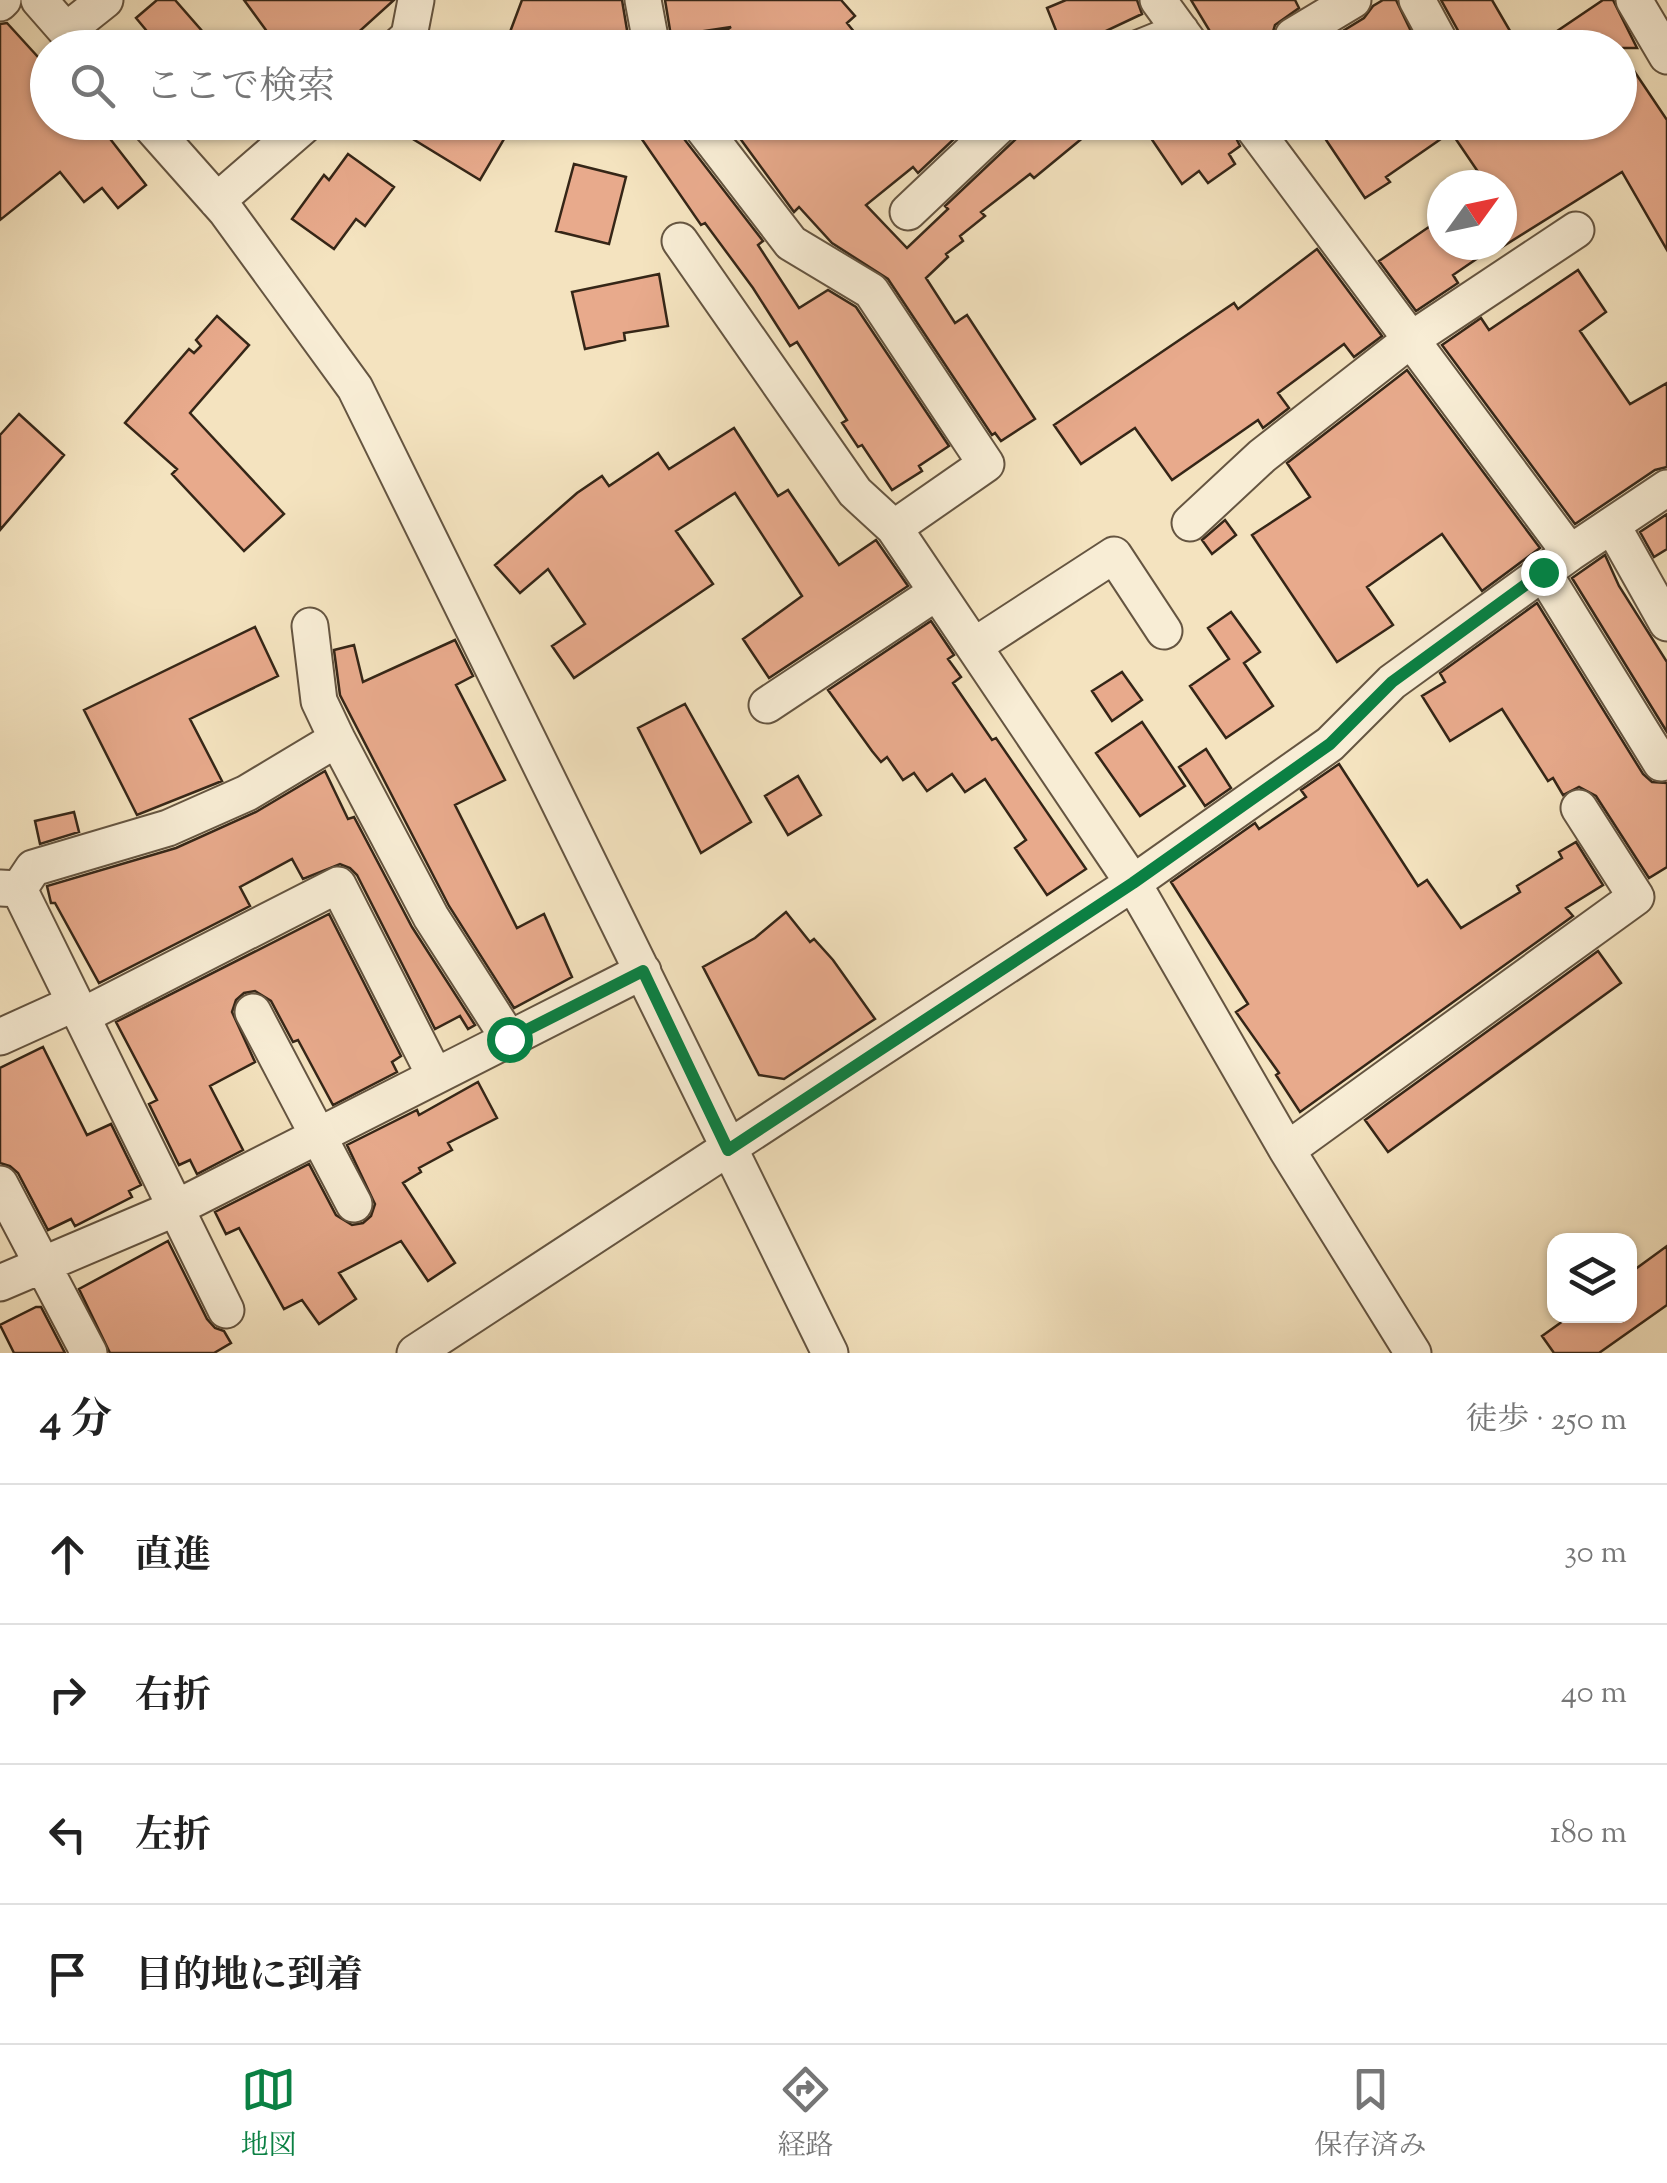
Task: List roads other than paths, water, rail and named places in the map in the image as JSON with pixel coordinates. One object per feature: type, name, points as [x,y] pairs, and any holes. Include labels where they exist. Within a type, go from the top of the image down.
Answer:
[{"type":"street","points":[[39,0],[66,30]]},
{"type":"street","points":[[81,30],[105,0]]},
{"type":"street","points":[[410,30],[416,0]]},
{"type":"street","points":[[643,0],[649,30]]},
{"type":"street","points":[[1158,0],[1180,30]]},
{"type":"street","points":[[1303,30],[1353,0]]},
{"type":"street","points":[[1418,0],[1434,30]]},
{"type":"street","points":[[1634,0],[1667,56]]},
{"type":"street","points":[[163,140],[217,201],[355,388],[830,1353]]},
{"type":"street","points":[[217,201],[287,140]]},
{"type":"street","points":[[712,140],[791,243],[872,291],[986,464],[894,528]]},
{"type":"street","points":[[908,212],[984,140]]},
{"type":"street","points":[[1261,140],[1409,341],[1556,562],[1661,763]]},
{"type":"street","points":[[1190,524],[1262,456],[1409,341],[1576,230]]},
{"type":"street","points":[[680,241],[856,492],[894,528],[1133,883],[1286,1150],[1413,1353]]},
{"type":"street","points":[[415,1353],[1133,883],[1330,744],[1392,682],[1556,562],[1667,488]]},
{"type":"street","points":[[1612,525],[1667,623]]},
{"type":"street","points":[[974,646],[1114,555],[1164,631]]},
{"type":"street","points":[[767,705],[937,592]]},
{"type":"street","points":[[310,626],[319,701],[431,917],[509,1039]]},
{"type":"street","points":[[226,1310],[78,1009],[10,888],[33,868],[168,828],[247,793],[338,739]]},
{"type":"street","points":[[1286,1150],[1636,898],[1578,808]]},
{"type":"street","points":[[0,1037],[78,1009],[338,885],[435,1076]]},
{"type":"street","points":[[0,1283],[176,1208],[643,971]]},
{"type":"street","points":[[253,1012],[354,1204]]},
{"type":"street","points":[[0,1184],[88,1353]]}]
